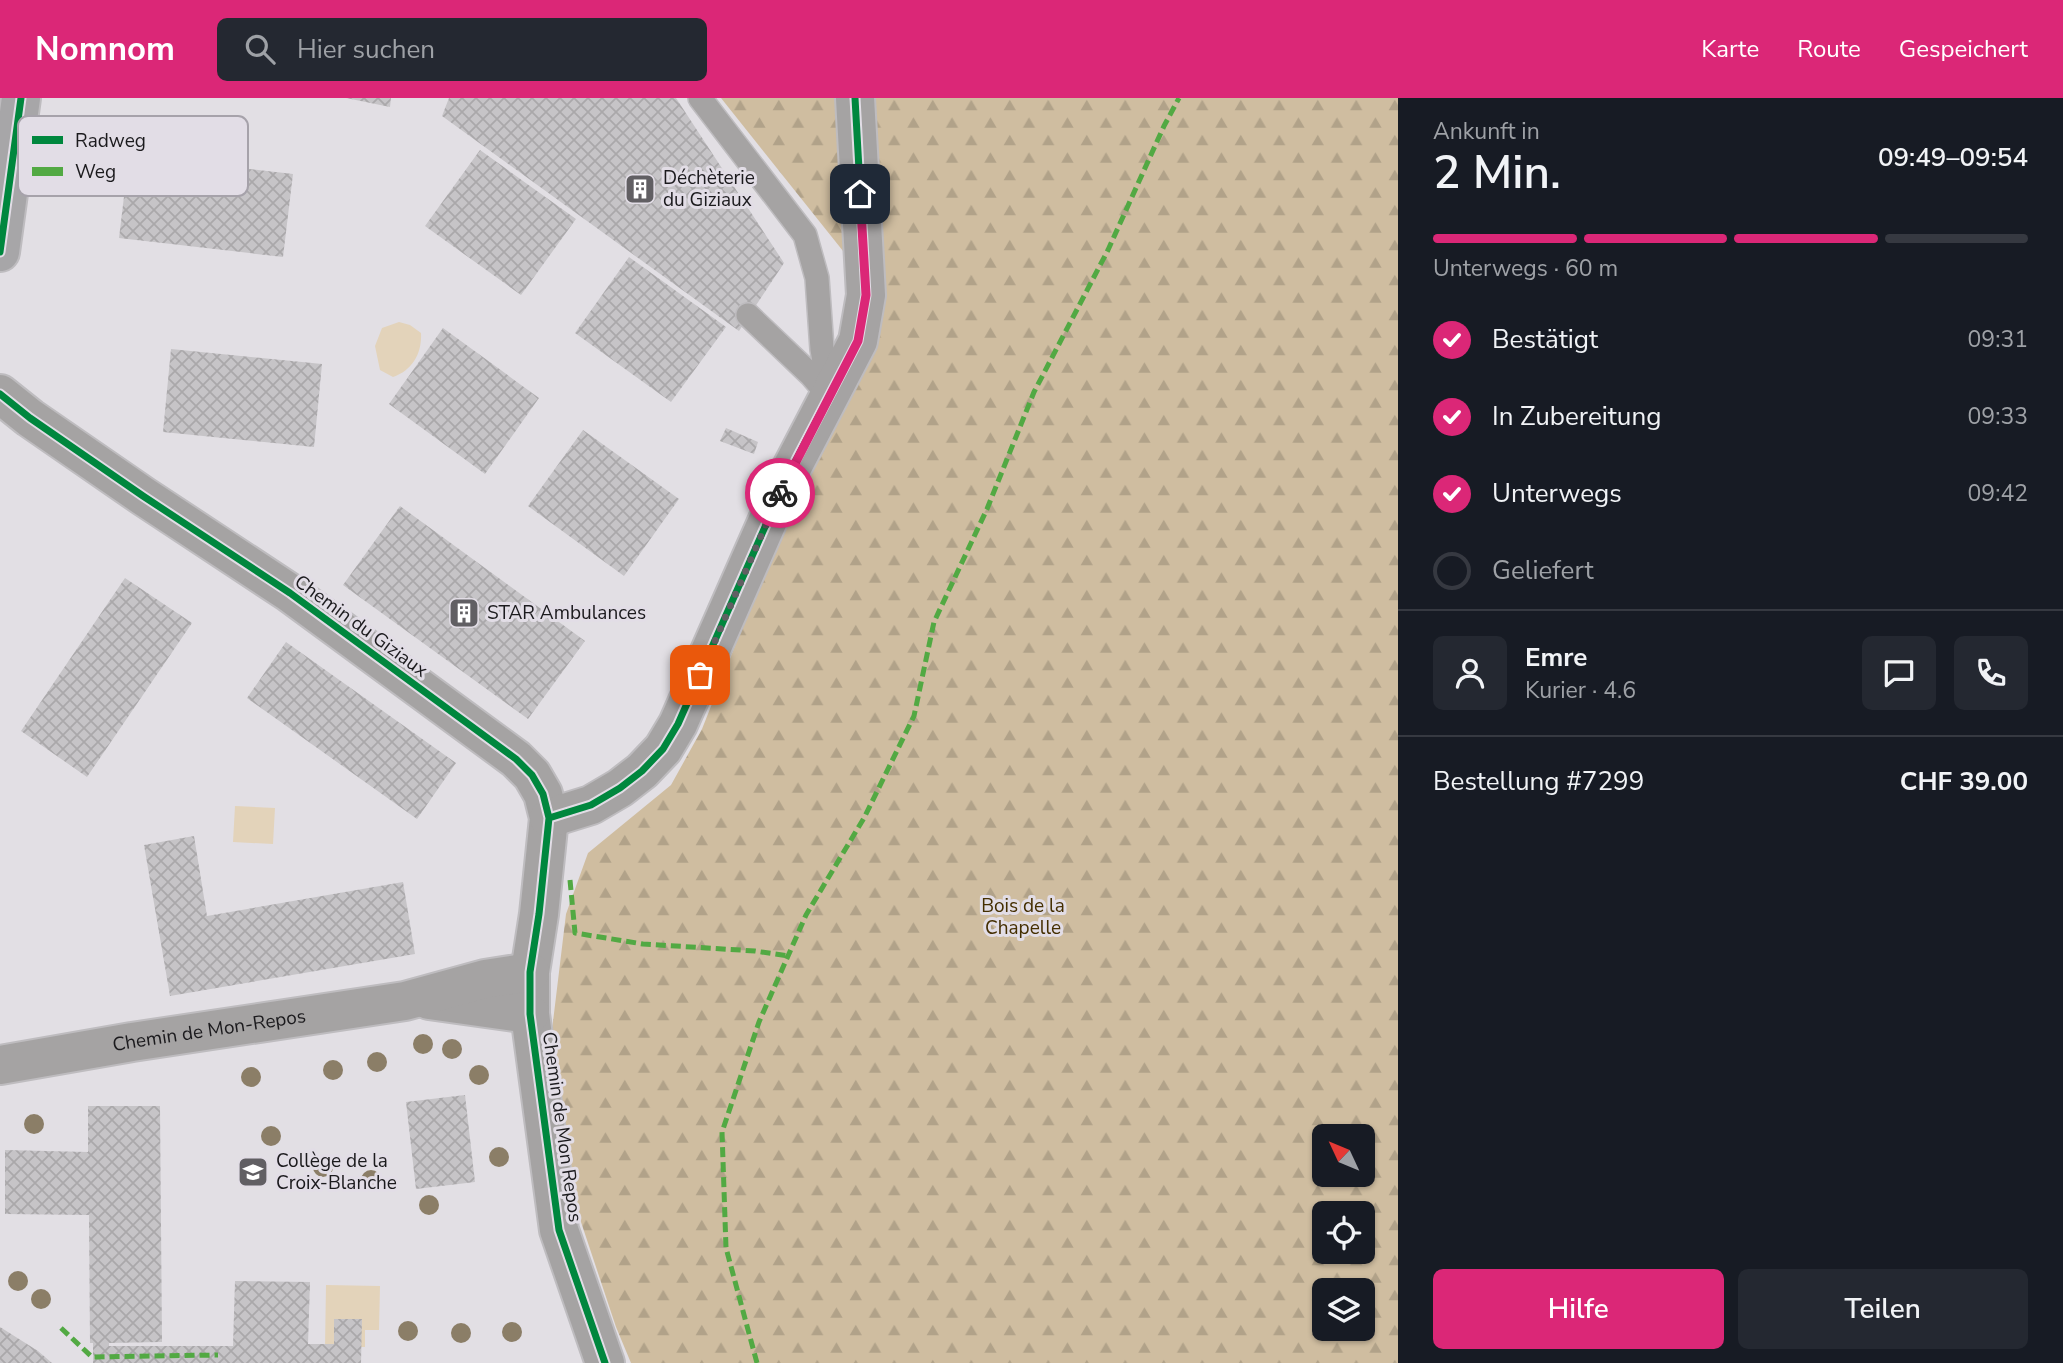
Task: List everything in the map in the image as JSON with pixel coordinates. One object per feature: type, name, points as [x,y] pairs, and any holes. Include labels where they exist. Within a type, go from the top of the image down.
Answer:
[{"type":"main road","points":[[19,116],[21,98]]},
{"type":"main road","points":[[0,252],[18,120]]},
{"type":"street","points":[[549,818],[591,806],[642,771],[663,749],[678,724],[787,477],[858,341],[866,295],[855,98]]},
{"type":"street","name":"Chemin du Giziaux","points":[[0,394],[30,418],[143,496],[290,593],[516,759],[532,775],[543,794],[549,818],[530,972]]},
{"type":"street","name":"Chemin de Mon-Repos","points":[[0,1065],[418,998],[485,979],[530,972]]},
{"type":"street","name":"Chemin de Mon Repos","points":[[530,972],[530,1014],[559,1230],[606,1363]]},
{"type":"street","name":"Chemin de Mon-Repos","points":[[418,998],[530,1014]]},
{"type":"lane","points":[[700,98],[805,235],[817,278],[822,349],[830,397]]},
{"type":"lane","points":[[748,316],[811,375],[830,397]]},
{"type":"shaded area","points":[[399,322],[410,325],[421,333],[421,340],[415,360],[406,370],[393,377],[380,370],[375,346],[382,328]]},
{"type":"shaded area","points":[[235,806],[275,808],[273,844],[233,842]]},
{"type":"shaded area","points":[[326,1285],[380,1286],[379,1330],[365,1330],[365,1347],[325,1347]]},
{"type":"green space","name":"Bois de la Chapelle","points":[[721,98],[1398,98],[1398,1363],[631,1363],[616,1327],[578,1213],[552,1030],[566,914],[588,853],[671,785],[702,729],[771,555],[848,389],[847,256]]},
{"type":"building","points":[[346,98],[391,98],[390,107]]},
{"type":"building","name":"Déchèterie du Giziaux","points":[[449,98],[676,98],[784,263],[739,331],[442,116]]},
{"type":"building","points":[[480,150],[576,219],[521,295],[425,226]]},
{"type":"building","points":[[248,169],[293,174],[283,257],[119,238],[124,196],[248,196]]},
{"type":"building","points":[[629,257],[726,327],[671,402],[575,333]]},
{"type":"building","points":[[443,328],[539,398],[485,474],[389,404]]},
{"type":"building","points":[[171,349],[322,364],[314,447],[163,432]]},
{"type":"building","points":[[726,428],[758,442],[754,454],[720,441]]},
{"type":"building","points":[[583,430],[679,499],[624,576],[528,506]]},
{"type":"building","name":"STAR Ambulances","points":[[400,506],[585,641],[528,719],[343,585]]},
{"type":"building","points":[[125,578],[192,623],[87,777],[21,731]]},
{"type":"building","points":[[286,642],[456,763],[417,819],[247,698]]},
{"type":"building","points":[[194,836],[207,916],[403,882],[415,954],[170,996],[144,845]]},
{"type":"building","points":[[465,1095],[475,1182],[416,1189],[406,1102]]},
{"type":"building","points":[[88,1106],[160,1106],[162,1342],[109,1343],[109,1346],[233,1346],[235,1281],[310,1282],[308,1344],[334,1344],[334,1319],[362,1319],[361,1363],[93,1363],[93,1343],[90,1343],[89,1215],[5,1214],[5,1150],[88,1152]]},
{"type":"building","points":[[0,1327],[38,1351],[52,1363],[0,1363]]},
{"type":"marked path","points":[[757,1363],[726,1248],[722,1132],[759,1022],[806,915],[864,818],[914,716],[934,622],[987,509],[1034,392],[1108,250],[1179,98]]},
{"type":"marked path","points":[[570,880],[575,933],[643,944],[755,951],[788,956]]},
{"type":"marked path","points":[[61,1328],[92,1357],[218,1355]]},
{"type":"cycle path","points":[[19,116],[21,98]]},
{"type":"cycle path","points":[[549,818],[591,805],[620,788],[642,771],[663,749],[678,724],[787,477],[858,341],[866,295],[855,98]]},
{"type":"cycle path","points":[[0,252],[18,120]]},
{"type":"cycle path","points":[[0,394],[30,418],[143,496],[290,593],[516,759],[532,775],[543,794],[549,818],[530,972],[530,1014],[559,1230],[605,1363]]},
{"type":"way so far","points":[[700,675],[780,493]]},
{"type":"place","name":"Déchèterie du Giziaux","points":[[640,189]]},
{"type":"place","name":"STAR Ambulances","points":[[464,613]]},
{"type":"place","name":"Collège de la Croix-Blanche","points":[[253,1172]]},
{"type":"route","points":[[780,493],[858,341],[866,295],[860,194]]}]
